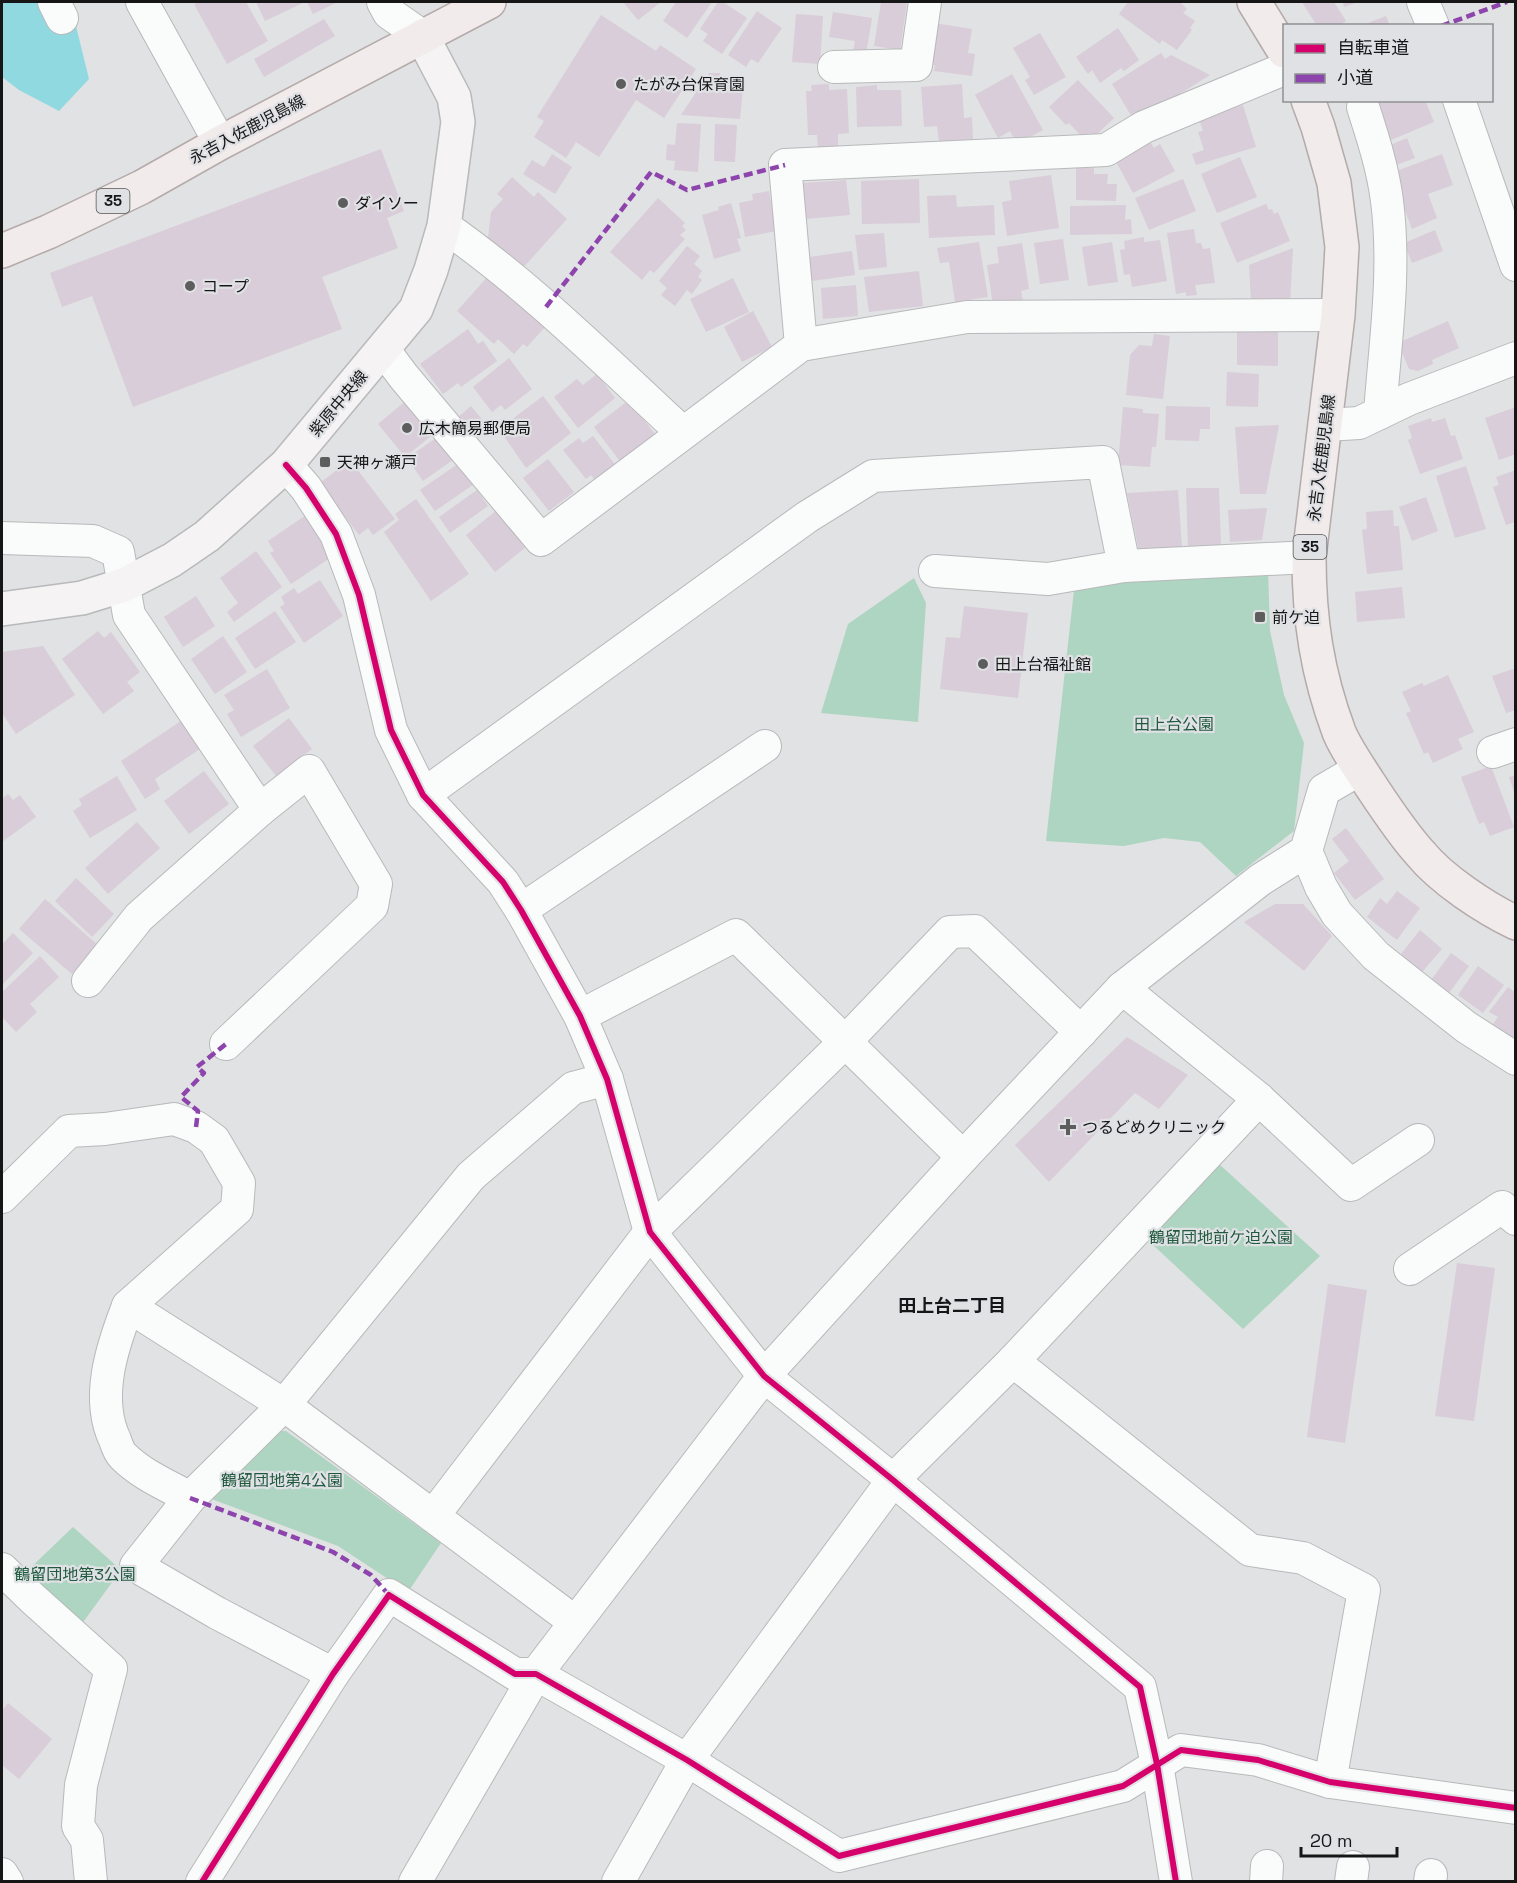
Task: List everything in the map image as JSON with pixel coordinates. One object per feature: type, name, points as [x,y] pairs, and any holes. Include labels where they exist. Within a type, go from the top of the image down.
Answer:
[{"type":"main road","name":"永吉入佐鹿児島線","points":[[2,251],[48,232],[142,187],[220,142],[489,2]]},
{"type":"main road","points":[[1254,2],[1283,49]]},
{"type":"main road","name":"永吉入佐鹿児島線","points":[[1309,102],[1334,183],[1342,247],[1338,315],[1309,557],[1312,627],[1321,674],[1340,734],[1386,808],[1421,855],[1489,910],[1515,923]]},
{"type":"street","points":[[142,2],[220,142]]},
{"type":"street","points":[[383,2],[389,13],[422,36]]},
{"type":"street","points":[[834,67],[916,65],[925,2]]},
{"type":"street","points":[[1423,2],[1431,24]]},
{"type":"street","name":"紫原中央線","points":[[2,609],[82,598],[124,585],[172,560],[207,536],[286,465],[416,309],[444,226],[458,122],[454,97],[422,36]]},
{"type":"street","points":[[801,345],[785,165],[1106,150],[1144,127],[1283,69]]},
{"type":"street","points":[[1460,102],[1515,265]]},
{"type":"street","points":[[1363,108],[1379,160],[1387,202],[1389,285],[1380,413]]},
{"type":"street","points":[[444,226],[473,246],[546,307],[683,433]]},
{"type":"street","points":[[383,349],[541,540],[801,345],[967,317],[1338,315]]},
{"type":"street","points":[[1326,425],[1359,423],[1409,399],[1515,358]]},
{"type":"street","points":[[423,795],[807,517],[873,476],[1103,462],[1124,566]]},
{"type":"street","points":[[286,465],[306,488],[336,534],[358,595],[391,730],[423,795],[503,882],[580,1016],[607,1079],[650,1232],[764,1376],[893,1480],[1140,1687],[1157,1764],[1176,1881]]},
{"type":"street","points":[[2,538],[93,541],[118,552],[129,615],[260,810]]},
{"type":"street","points":[[935,571],[1048,579],[1124,566],[1309,557]]},
{"type":"street","points":[[521,910],[765,746]]},
{"type":"street","points":[[1360,769],[1324,790],[1306,851],[1321,887],[1337,914],[1376,956],[1466,1027],[1515,1059]]},
{"type":"street","points":[[88,981],[139,917],[260,810],[309,771],[376,885],[372,906],[226,1044]]},
{"type":"street","points":[[415,1881],[536,1674],[764,1376],[963,1157],[1122,988],[1260,880],[1306,851]]},
{"type":"street","points":[[433,1516],[650,1232],[844,1042],[950,932],[975,931],[1081,1032]]},
{"type":"street","points":[[580,1016],[736,935],[963,1157]]},
{"type":"street","points":[[1122,988],[1259,1099],[1351,1185],[1419,1140]]},
{"type":"street","points":[[333,1674],[217,1614],[136,1566],[190,1498],[284,1405],[471,1176],[573,1088],[607,1079]]},
{"type":"street","points":[[618,1881],[687,1760],[893,1480],[1013,1360],[1259,1099]]},
{"type":"street","points":[[2,1197],[69,1131],[105,1129],[174,1119],[196,1127],[214,1140],[239,1183],[237,1209],[128,1306],[117,1332],[108,1369],[105,1411],[121,1455],[142,1472],[190,1498]]},
{"type":"street","points":[[1410,1269],[1502,1207],[1515,1219]]},
{"type":"street","points":[[128,1306],[284,1405],[575,1622]]},
{"type":"street","points":[[1013,1360],[1250,1550],[1303,1558],[1364,1590],[1330,1782]]},
{"type":"street","points":[[2,1569],[111,1669],[81,1785],[78,1826],[87,1840],[90,1881]]},
{"type":"street","points":[[202,1881],[333,1674],[389,1594],[515,1674],[536,1674],[687,1760],[839,1856],[1124,1786],[1181,1750],[1258,1760],[1330,1782],[1515,1808]]},
{"type":"street","points":[[2,1874],[7,1881]]},
{"type":"green space","name":"田上台公園","points":[[1268,570],[1270,631],[1284,695],[1304,743],[1294,831],[1236,876],[1200,842],[1164,838],[1124,846],[1046,841],[1074,590],[1120,580]]},
{"type":"green space","points":[[914,578],[926,603],[918,722],[821,713],[848,624]]},
{"type":"green space","name":"鶴留団地前ケ迫公園","points":[[1219,1164],[1320,1256],[1243,1329],[1152,1244],[1153,1229]]},
{"type":"green space","name":"鶴留団地第4公園","points":[[270,1431],[286,1431],[441,1543],[408,1592],[338,1546],[206,1497]]},
{"type":"green space","name":"鶴留団地第3公園","points":[[73,1527],[121,1570],[81,1625],[24,1574]]},
{"type":"water","points":[[2,2],[44,2],[75,22],[89,79],[59,111],[19,90],[2,77]]},
{"type":"building","points":[[199,2],[246,2],[268,41],[227,64],[194,4]]},
{"type":"building","points":[[256,2],[305,2],[265,21]]},
{"type":"building","points":[[307,2],[338,2],[313,14]]},
{"type":"building","points":[[623,2],[661,2],[638,20]]},
{"type":"building","points":[[676,2],[712,2],[687,38],[663,21]]},
{"type":"building","points":[[718,2],[723,2],[747,18],[722,54],[703,41],[708,34],[700,29]]},
{"type":"building","points":[[881,2],[907,2],[900,50],[874,46]]},
{"type":"building","points":[[1128,2],[1180,2],[1187,9],[1183,13],[1195,21],[1190,28],[1192,30],[1177,50],[1162,40],[1160,44],[1119,14]]},
{"type":"building","points":[[1302,2],[1334,2],[1346,21],[1342,24],[1316,24]]},
{"type":"building","points":[[1343,2],[1358,2],[1344,7]]},
{"type":"building","points":[[757,11],[782,28],[758,63],[751,59],[746,67],[728,55]]},
{"type":"building","points":[[833,12],[872,18],[866,54],[853,52],[855,41],[829,37]]},
{"type":"building","points":[[796,14],[823,16],[820,64],[792,62]]},
{"type":"building","name":"たがみ台保育園","points":[[601,15],[656,51],[660,45],[696,69],[664,118],[636,100],[599,157],[576,142],[566,158],[534,137],[544,121],[537,117]]},
{"type":"building","points":[[1386,16],[1389,24],[1366,24]]},
{"type":"building","points":[[324,19],[335,36],[264,77],[254,59]]},
{"type":"building","points":[[934,23],[972,29],[968,53],[975,54],[972,76],[934,71],[935,65],[928,64]]},
{"type":"building","points":[[1118,28],[1139,60],[1124,71],[1121,68],[1100,83],[1092,70],[1088,74],[1076,57]]},
{"type":"building","points":[[1040,33],[1066,77],[1034,95],[1025,80],[1030,77],[1013,48]]},
{"type":"building","points":[[1161,53],[1165,59],[1171,55],[1210,75],[1135,122],[1112,84]]},
{"type":"building","points":[[709,73],[720,73],[719,86],[743,88],[740,119],[681,115]]},
{"type":"building","points":[[1012,74],[1043,130],[1017,144],[1010,131],[998,138],[975,95]]},
{"type":"building","points":[[1078,80],[1114,118],[1094,137],[1090,133],[1083,138],[1069,123],[1066,125],[1049,107]]},
{"type":"building","points":[[829,84],[829,90],[847,89],[849,133],[838,134],[838,149],[818,150],[817,135],[808,135],[806,91],[812,91],[811,85]]},
{"type":"building","points":[[962,84],[964,118],[972,117],[973,139],[939,142],[937,126],[924,127],[921,87]]},
{"type":"building","points":[[877,85],[877,90],[901,90],[902,126],[857,127],[856,87]]},
{"type":"building","points":[[1376,102],[1426,102],[1434,122],[1391,140]]},
{"type":"building","points":[[1243,105],[1256,147],[1196,165],[1192,154],[1204,150],[1198,132],[1203,131],[1199,119]]},
{"type":"building","points":[[677,123],[701,124],[698,172],[674,170],[675,161],[666,160],[667,144],[675,145]]},
{"type":"building","points":[[715,124],[737,125],[735,162],[714,161]]},
{"type":"building","points":[[1407,138],[1415,158],[1396,165],[1388,146]]},
{"type":"building","points":[[1149,139],[1154,148],[1160,144],[1175,171],[1133,193],[1114,158]]},
{"type":"building","name":"コープ","points":[[381,149],[404,211],[387,218],[398,248],[322,277],[342,329],[133,407],[92,296],[62,307],[50,273]]},
{"type":"building","points":[[552,154],[572,167],[555,194],[523,174],[532,160],[544,167]]},
{"type":"building","points":[[1442,154],[1453,185],[1428,194],[1437,218],[1412,229],[1391,173]]},
{"type":"building","points":[[1240,157],[1257,197],[1217,213],[1201,174]]},
{"type":"building","points":[[1076,168],[1094,168],[1094,174],[1108,174],[1107,184],[1117,184],[1116,201],[1076,200]]},
{"type":"building","points":[[1051,175],[1059,228],[1007,236],[1002,202],[1012,200],[1009,181]]},
{"type":"building","points":[[512,177],[534,197],[538,192],[567,219],[522,269],[488,238],[491,212],[503,199],[497,194]]},
{"type":"building","points":[[919,179],[920,223],[862,224],[861,181]]},
{"type":"building","points":[[1183,179],[1196,211],[1149,230],[1135,198]]},
{"type":"building","points":[[846,180],[850,215],[806,219],[803,183]]},
{"type":"building","points":[[769,191],[776,231],[745,237],[739,203],[753,200],[752,194]]},
{"type":"building","points":[[956,195],[957,207],[994,205],[995,235],[929,238],[927,196]]},
{"type":"building","points":[[658,198],[685,223],[682,226],[686,230],[680,235],[685,239],[654,273],[650,270],[642,280],[610,252]]},
{"type":"building","points":[[731,203],[741,238],[737,239],[741,251],[714,259],[702,215],[719,210],[718,207]]},
{"type":"building","points":[[1266,204],[1274,214],[1278,212],[1290,241],[1237,263],[1220,223]]},
{"type":"building","points":[[1126,205],[1125,220],[1131,219],[1132,234],[1070,235],[1070,206]]},
{"type":"building","points":[[1194,229],[1196,243],[1201,243],[1203,249],[1210,248],[1215,283],[1195,285],[1197,295],[1186,296],[1186,292],[1176,294],[1167,233]]},
{"type":"building","points":[[1435,230],[1443,251],[1412,263],[1404,243]]},
{"type":"building","points":[[884,233],[887,267],[859,270],[855,235]]},
{"type":"building","points":[[1144,237],[1144,242],[1160,240],[1167,281],[1132,287],[1130,274],[1124,275],[1120,250],[1125,249],[1124,241]]},
{"type":"building","points":[[1063,239],[1069,280],[1040,284],[1034,243]]},
{"type":"building","points":[[979,242],[988,297],[955,302],[949,262],[940,263],[937,248]]},
{"type":"building","points":[[1112,242],[1118,282],[1088,286],[1082,247]]},
{"type":"building","points":[[1022,243],[1029,289],[1021,291],[1023,301],[993,306],[987,265],[999,263],[997,247]]},
{"type":"building","points":[[687,246],[700,256],[694,264],[702,271],[698,277],[702,280],[692,294],[687,290],[675,306],[661,295],[667,288],[659,281]]},
{"type":"building","points":[[1293,248],[1290,303],[1251,301],[1249,265]]},
{"type":"building","points":[[852,251],[855,275],[812,281],[809,257]]},
{"type":"building","points":[[919,271],[923,306],[869,312],[864,277]]},
{"type":"building","points":[[489,275],[546,326],[527,347],[523,344],[514,354],[498,339],[494,344],[457,311]]},
{"type":"building","points":[[733,278],[749,312],[706,332],[690,299]]},
{"type":"building","points":[[856,285],[858,316],[823,319],[821,288]]},
{"type":"building","points":[[753,311],[772,347],[742,362],[724,327]]},
{"type":"building","points":[[1448,321],[1459,348],[1432,360],[1433,364],[1418,371],[1409,369],[1398,343]]},
{"type":"building","points":[[468,329],[478,344],[483,341],[497,361],[461,387],[458,383],[443,394],[420,364]]},
{"type":"building","points":[[1237,330],[1278,331],[1278,366],[1237,365]]},
{"type":"building","points":[[1154,334],[1170,336],[1163,399],[1126,395],[1130,355],[1139,345],[1152,346]]},
{"type":"building","points":[[509,358],[532,389],[505,410],[501,405],[492,412],[473,387]]},
{"type":"building","points":[[1227,372],[1259,374],[1258,407],[1226,406]]},
{"type":"building","points":[[597,374],[615,398],[578,428],[554,397],[577,379],[583,385]]},
{"type":"building","points":[[543,396],[571,433],[526,468],[499,429]]},
{"type":"building","name":"広木簡易郵便局","points":[[408,399],[436,432],[405,457],[378,424]]},
{"type":"building","points":[[629,400],[657,437],[622,464],[594,427]]},
{"type":"building","points":[[471,406],[486,424],[470,438],[455,420]]},
{"type":"building","points":[[1166,406],[1210,407],[1210,429],[1200,429],[1199,441],[1165,440]]},
{"type":"building","points":[[1123,407],[1143,409],[1143,413],[1159,414],[1156,447],[1152,447],[1150,467],[1118,465]]},
{"type":"building","points":[[1516,407],[1516,454],[1499,460],[1485,418]]},
{"type":"building","points":[[1431,418],[1432,422],[1445,418],[1451,436],[1455,435],[1463,459],[1420,474],[1408,440],[1412,438],[1408,426]]},
{"type":"building","points":[[1279,425],[1266,494],[1240,494],[1235,427]]},
{"type":"building","points":[[442,434],[457,457],[423,481],[407,458]]},
{"type":"building","points":[[593,436],[617,467],[597,483],[591,475],[586,479],[563,450],[579,438],[583,443]]},
{"type":"building","points":[[548,459],[574,492],[549,511],[523,478]]},
{"type":"building","points":[[350,460],[395,519],[373,535],[368,528],[359,535],[320,483]]},
{"type":"building","points":[[462,461],[477,482],[435,511],[420,490]]},
{"type":"building","points":[[1466,466],[1486,529],[1455,538],[1436,476]]},
{"type":"building","points":[[1516,470],[1516,522],[1506,525],[1493,487],[1499,485],[1496,477]]},
{"type":"building","points":[[1186,488],[1219,488],[1221,546],[1188,548]]},
{"type":"building","points":[[477,490],[488,506],[450,533],[439,517]]},
{"type":"building","points":[[1178,490],[1182,548],[1139,551],[1127,493]]},
{"type":"building","points":[[1426,497],[1438,531],[1412,541],[1399,507]]},
{"type":"building","points":[[416,499],[469,574],[431,601],[384,532],[399,520],[395,514]]},
{"type":"building","points":[[1267,508],[1262,540],[1230,542],[1228,510]]},
{"type":"building","points":[[497,510],[525,548],[495,572],[466,535]]},
{"type":"building","points":[[1393,510],[1394,526],[1399,526],[1403,570],[1367,574],[1362,530],[1367,529],[1366,512]]},
{"type":"building","points":[[306,515],[333,556],[291,584],[270,553],[274,551],[268,541]]},
{"type":"building","points":[[256,551],[282,587],[234,622],[227,612],[238,603],[220,578]]},
{"type":"building","points":[[320,580],[343,616],[304,643],[280,607],[285,604],[281,597],[294,588],[298,594]]},
{"type":"building","points":[[1402,587],[1405,618],[1357,622],[1355,592]]},
{"type":"building","points":[[196,596],[215,626],[183,647],[164,617]]},
{"type":"building","name":"田上台福祉館","points":[[964,606],[1028,613],[1018,698],[940,689],[946,637],[960,638]]},
{"type":"building","points":[[275,611],[296,642],[255,669],[235,638]]},
{"type":"building","points":[[98,631],[104,638],[111,632],[140,672],[127,682],[134,691],[103,714],[62,659]]},
{"type":"building","points":[[223,636],[247,672],[215,694],[191,659]]},
{"type":"building","points":[[43,646],[75,695],[16,734],[2,713],[2,652]]},
{"type":"building","points":[[1516,668],[1516,710],[1506,713],[1492,676]]},
{"type":"building","points":[[267,669],[290,708],[241,737],[227,714],[234,710],[224,695]]},
{"type":"building","points":[[1448,675],[1474,732],[1458,739],[1463,749],[1433,763],[1428,752],[1424,754],[1406,713],[1411,711],[1402,692],[1422,683],[1424,686]]},
{"type":"building","points":[[289,718],[312,749],[276,776],[253,746]]},
{"type":"building","points":[[181,721],[200,749],[155,779],[160,789],[145,799],[121,761]]},
{"type":"building","points":[[1491,766],[1514,827],[1490,836],[1484,822],[1479,824],[1461,777]]},
{"type":"building","points":[[204,771],[229,804],[189,834],[164,801]]},
{"type":"building","points":[[1516,775],[1516,795],[1515,795],[1509,777]]},
{"type":"building","points":[[117,776],[137,810],[90,838],[73,811],[82,805],[79,799]]},
{"type":"building","points":[[8,794],[13,800],[20,795],[36,817],[2,842],[2,795],[3,798]]},
{"type":"building","points":[[137,822],[160,848],[108,894],[85,868]]},
{"type":"building","points":[[1346,828],[1384,879],[1355,900],[1334,873],[1349,861],[1332,839]]},
{"type":"building","points":[[76,878],[114,914],[92,937],[55,901]]},
{"type":"building","points":[[1397,891],[1420,908],[1397,940],[1367,917],[1380,898],[1387,904]]},
{"type":"building","points":[[45,899],[98,945],[72,974],[19,929]]},
{"type":"building","points":[[1275,904],[1303,904],[1332,936],[1304,971],[1244,922]]},
{"type":"building","points":[[1420,930],[1442,949],[1422,972],[1401,954]]},
{"type":"building","points":[[13,933],[33,953],[2,985],[2,944]]},
{"type":"building","points":[[1451,953],[1469,966],[1449,993],[1431,980]]},
{"type":"building","points":[[40,956],[59,977],[30,1004],[37,1012],[16,1032],[2,1017],[2,992]]},
{"type":"building","points":[[1478,966],[1504,985],[1483,1013],[1458,995]]},
{"type":"building","points":[[1508,987],[1516,993],[1516,1033],[1512,1038],[1493,1024],[1498,1017],[1489,1012]]},
{"type":"building","name":"つるどめクリニック","points":[[1127,1037],[1188,1075],[1159,1109],[1135,1093],[1049,1182],[1015,1145]]},
{"type":"building","points":[[1457,1263],[1495,1268],[1474,1421],[1435,1416]]},
{"type":"building","points":[[1328,1284],[1367,1290],[1345,1443],[1307,1437]]},
{"type":"building","points":[[8,1703],[52,1739],[19,1779],[2,1765],[2,1711]]},
{"type":"marked path","points":[[1446,24],[1507,2]]},
{"type":"marked path","points":[[546,307],[651,172],[687,190],[785,165]]},
{"type":"marked path","points":[[196,1127],[198,1111],[181,1097],[204,1073],[197,1067],[226,1044]]},
{"type":"marked path","points":[[190,1498],[333,1552],[371,1575],[389,1595]]},
{"type":"cycle path","points":[[286,465],[306,488],[336,534],[359,595],[391,730],[423,795],[503,882],[580,1016],[607,1079],[650,1232],[764,1376],[893,1480],[1140,1687],[1157,1764],[1176,1882]]},
{"type":"cycle path","points":[[202,1882],[333,1674],[389,1595],[515,1674],[536,1674],[687,1760],[839,1856],[1123,1786],[1181,1750],[1258,1760],[1330,1782],[1516,1808]]},
{"type":"place","name":"たがみ台保育園","points":[[621,84]]},
{"type":"place","name":"ダイソー","points":[[343,203]]},
{"type":"place","name":"コープ","points":[[190,286]]},
{"type":"place","name":"広木簡易郵便局","points":[[407,428]]},
{"type":"place","name":"天神ヶ瀬戸","points":[[325,462]]},
{"type":"place","name":"前ケ迫","points":[[1260,617]]},
{"type":"place","name":"田上台福祉館","points":[[983,664]]},
{"type":"place","name":"つるどめクリニック","points":[[1068,1127]]},
{"type":"district","name":"田上台二丁目","points":[[952,1306]]}]
